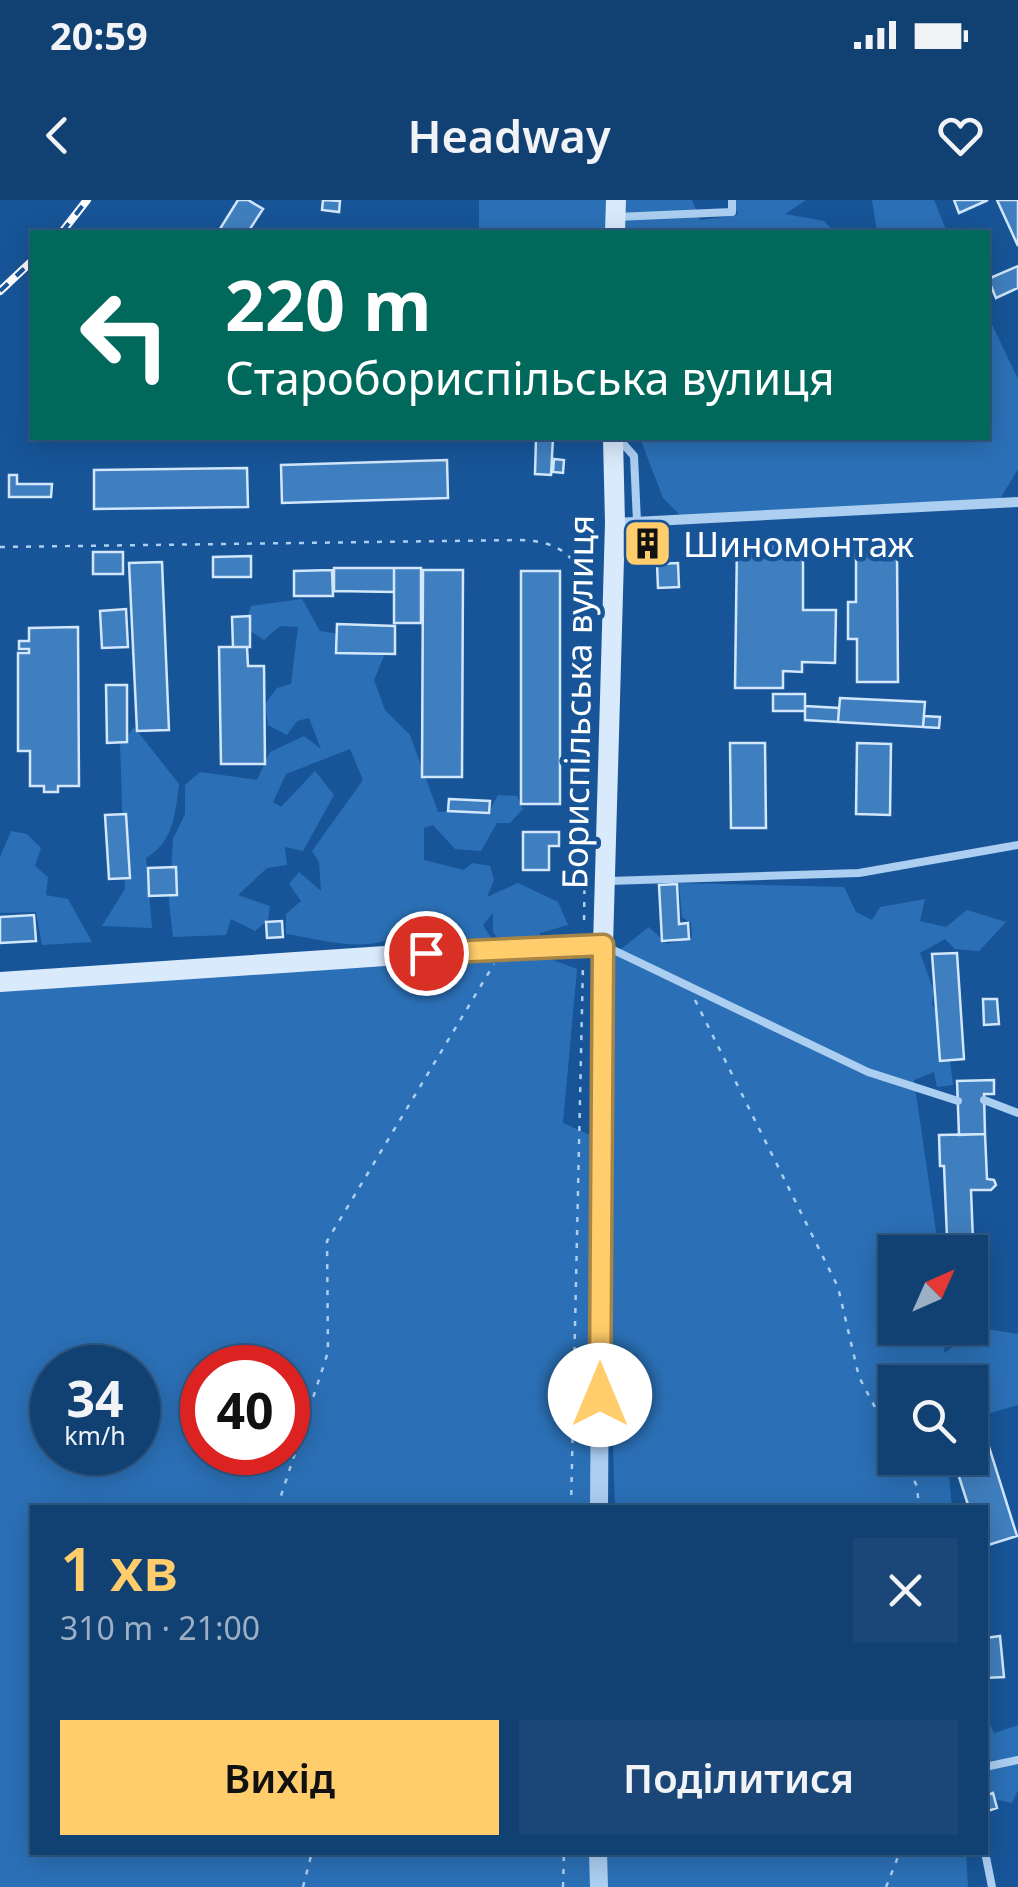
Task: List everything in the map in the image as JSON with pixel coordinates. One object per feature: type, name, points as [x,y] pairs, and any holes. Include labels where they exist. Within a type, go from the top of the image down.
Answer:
[{"type":"main road","name":"Бориспільська вулиця","points":[[593,945],[604,882],[616,523],[615,440]]},
{"type":"main road","points":[[0,982],[593,945]]},
{"type":"street","points":[[616,523],[1018,502]]},
{"type":"street","name":"Бориспільська вулиця","points":[[593,945],[599,1505]]},
{"type":"street","points":[[598,1855],[599,1887]]},
{"type":"lane","points":[[616,216],[732,212],[732,200]]},
{"type":"lane","points":[[617,440],[634,456],[638,522]]},
{"type":"lane","points":[[604,882],[859,873],[1018,845]]},
{"type":"lane","points":[[593,945],[688,985],[868,1072],[958,1101]]},
{"type":"lane","points":[[984,1100],[1018,1113]]},
{"type":"lane","points":[[988,1766],[1018,1760]]},
{"type":"lane","points":[[986,1855],[992,1887]]},
{"type":"path","points":[[0,547],[542,540],[576,562],[588,604],[593,945],[571,1505]]},
{"type":"path","points":[[278,1505],[328,1352],[327,1241],[504,948]]},
{"type":"path","points":[[688,985],[838,1288],[858,1377],[878,1414]]},
{"type":"path","points":[[911,1475],[917,1486],[919,1505]]},
{"type":"path","points":[[303,1887],[311,1855]]},
{"type":"path","points":[[563,1887],[564,1855]]},
{"type":"path","points":[[886,1887],[899,1855]]},
{"type":"shaded area","points":[[479,200],[692,200],[700,220],[738,215],[732,200],[806,200],[785,214],[824,221],[833,230],[479,230]]},
{"type":"shaded area","points":[[872,200],[934,200],[946,230],[877,230]]},
{"type":"shaded area","points":[[990,320],[1018,379],[1018,469],[1000,499],[680,515],[663,498],[641,440],[990,440]]},
{"type":"shaded area","points":[[302,599],[320,631],[354,639],[384,656],[374,680],[385,710],[410,735],[438,812],[491,808],[498,795],[517,796],[523,809],[510,823],[497,823],[481,851],[455,849],[433,825],[424,828],[424,860],[464,870],[472,863],[490,866],[494,880],[487,897],[518,883],[558,902],[568,925],[540,933],[540,945],[503,945],[493,932],[493,913],[483,925],[491,938],[457,948],[432,947],[398,936],[357,944],[286,934],[286,914],[301,901],[289,884],[299,872],[321,891],[319,862],[312,851],[363,780],[350,749],[286,774],[273,802],[281,807],[315,771],[334,795],[303,851],[285,847],[287,865],[267,868],[238,895],[270,906],[268,920],[255,931],[231,919],[226,935],[173,937],[169,902],[173,839],[185,814],[185,785],[200,772],[257,780],[270,752],[304,736],[321,749],[309,718],[297,721],[287,735],[268,725],[265,704],[277,688],[291,684],[298,627],[280,626],[264,640],[244,627],[251,606]]},
{"type":"shaded area","points":[[134,727],[179,784],[168,835],[146,858],[152,928],[102,926],[125,889],[120,745]]},
{"type":"shaded area","points":[[11,831],[27,834],[41,848],[35,866],[48,877],[46,895],[68,899],[92,942],[42,945],[36,912],[0,913],[0,857]]},
{"type":"shaded area","points":[[679,883],[844,887],[856,912],[872,920],[880,907],[925,899],[920,921],[946,927],[967,910],[1006,922],[979,951],[955,949],[945,939],[920,953],[934,991],[932,1004],[946,1029],[953,1085],[937,1087],[934,1072],[914,1080],[937,1235],[878,1235],[878,1345],[945,1345],[944,1353],[956,1345],[988,1345],[988,1329],[1018,1334],[1018,1405],[988,1414],[988,1365],[878,1365],[878,1475],[949,1475],[952,1505],[615,1505],[606,1232],[608,959],[649,927],[667,944],[692,937],[691,923],[682,917]]},
{"type":"shaded area","points":[[548,958],[577,969],[563,1123],[597,1138],[607,1505],[30,1505],[30,1855],[966,1855],[968,1887],[0,1887],[0,987]]},
{"type":"shaded area","points":[[988,1720],[994,1733],[1018,1725],[1018,1790],[1012,1803],[988,1798]]},
{"type":"building","points":[[238,200],[248,200],[263,209],[249,230],[219,230]]},
{"type":"building","points":[[323,200],[340,201],[339,212],[322,210]]},
{"type":"building","points":[[954,200],[988,200],[959,213]]},
{"type":"building","points":[[997,200],[1018,200],[1018,246]]},
{"type":"building","points":[[1018,266],[1018,288],[996,298],[990,278]]},
{"type":"building","points":[[536,440],[553,440],[551,475],[535,474]]},
{"type":"building","points":[[554,459],[564,460],[563,473],[553,472]]},
{"type":"building","points":[[447,460],[448,498],[282,503],[281,465]]},
{"type":"building","points":[[247,468],[248,507],[94,509],[94,470]]},
{"type":"building","points":[[9,475],[17,475],[17,484],[52,484],[51,497],[9,497]]},
{"type":"building","name":"Шиномонтаж","points":[[641,534],[656,535],[656,552],[640,551]]},
{"type":"building","points":[[737,543],[789,543],[789,556],[803,557],[803,610],[836,610],[835,663],[802,662],[802,672],[783,671],[783,688],[735,688]]},
{"type":"building","points":[[93,552],[123,552],[123,574],[93,574]]},
{"type":"building","points":[[856,554],[897,554],[898,682],[857,682],[857,639],[848,639],[848,602],[856,602]]},
{"type":"building","points":[[251,556],[251,577],[213,577],[213,557]]},
{"type":"building","points":[[162,562],[169,730],[137,731],[129,563]]},
{"type":"building","points":[[678,563],[679,587],[658,588],[657,564]]},
{"type":"building","points":[[334,568],[394,568],[394,592],[334,591]]},
{"type":"building","points":[[394,568],[421,568],[421,623],[394,623]]},
{"type":"building","points":[[332,570],[333,596],[294,596],[294,571]]},
{"type":"building","points":[[423,570],[463,570],[462,777],[422,777]]},
{"type":"building","points":[[521,571],[560,571],[560,804],[521,804]]},
{"type":"building","points":[[126,609],[128,647],[102,648],[100,611]]},
{"type":"building","points":[[250,616],[250,647],[233,647],[232,617]]},
{"type":"building","points":[[337,624],[395,626],[395,654],[336,653]]},
{"type":"building","points":[[78,627],[79,786],[58,786],[58,792],[44,792],[44,786],[30,786],[30,751],[18,751],[18,653],[29,653],[29,649],[19,649],[19,641],[29,641],[29,628]]},
{"type":"building","points":[[219,647],[247,647],[248,666],[264,666],[265,764],[221,764]]},
{"type":"building","points":[[106,685],[127,685],[127,742],[107,743]]},
{"type":"building","points":[[773,694],[805,694],[805,711],[773,711]]},
{"type":"building","points":[[840,698],[925,702],[923,727],[838,722]]},
{"type":"building","points":[[805,706],[839,708],[838,722],[805,720]]},
{"type":"building","points":[[924,716],[940,717],[939,728],[923,727]]},
{"type":"building","points":[[730,743],[765,743],[766,828],[731,828]]},
{"type":"building","points":[[857,743],[891,744],[890,815],[856,814]]},
{"type":"building","points":[[449,799],[490,801],[489,813],[448,811]]},
{"type":"building","points":[[126,814],[130,878],[109,879],[105,815]]},
{"type":"building","points":[[523,832],[559,832],[559,846],[549,846],[549,870],[523,870]]},
{"type":"building","points":[[176,867],[177,895],[149,896],[148,868]]},
{"type":"building","points":[[677,884],[679,924],[688,923],[689,939],[662,941],[659,885]]},
{"type":"building","points":[[34,915],[36,941],[0,943],[0,917]]},
{"type":"building","points":[[282,921],[283,937],[267,938],[266,922]]},
{"type":"building","points":[[957,953],[964,1059],[940,1061],[932,954]]},
{"type":"building","points":[[983,999],[997,999],[999,1024],[984,1025]]},
{"type":"building","points":[[994,1080],[994,1094],[984,1094],[985,1134],[959,1135],[957,1081]]},
{"type":"building","points":[[985,1134],[987,1179],[994,1180],[996,1185],[991,1190],[971,1190],[973,1235],[947,1235],[939,1135]]},
{"type":"building","points":[[988,1444],[1017,1536],[988,1545],[988,1505],[968,1505],[958,1475],[988,1475]]},
{"type":"building","points":[[1000,1636],[1004,1677],[988,1678],[988,1638]]},
{"type":"building","points":[[993,1793],[997,1808],[988,1811],[988,1795]]},
{"type":"railway","points":[[64,230],[87,200]]},
{"type":"railway","points":[[0,291],[30,263]]},
{"type":"place","name":"Шиномонтаж","points":[[648,543]]},
{"type":"route","points":[[426,953],[603,945],[600,1395]]}]
